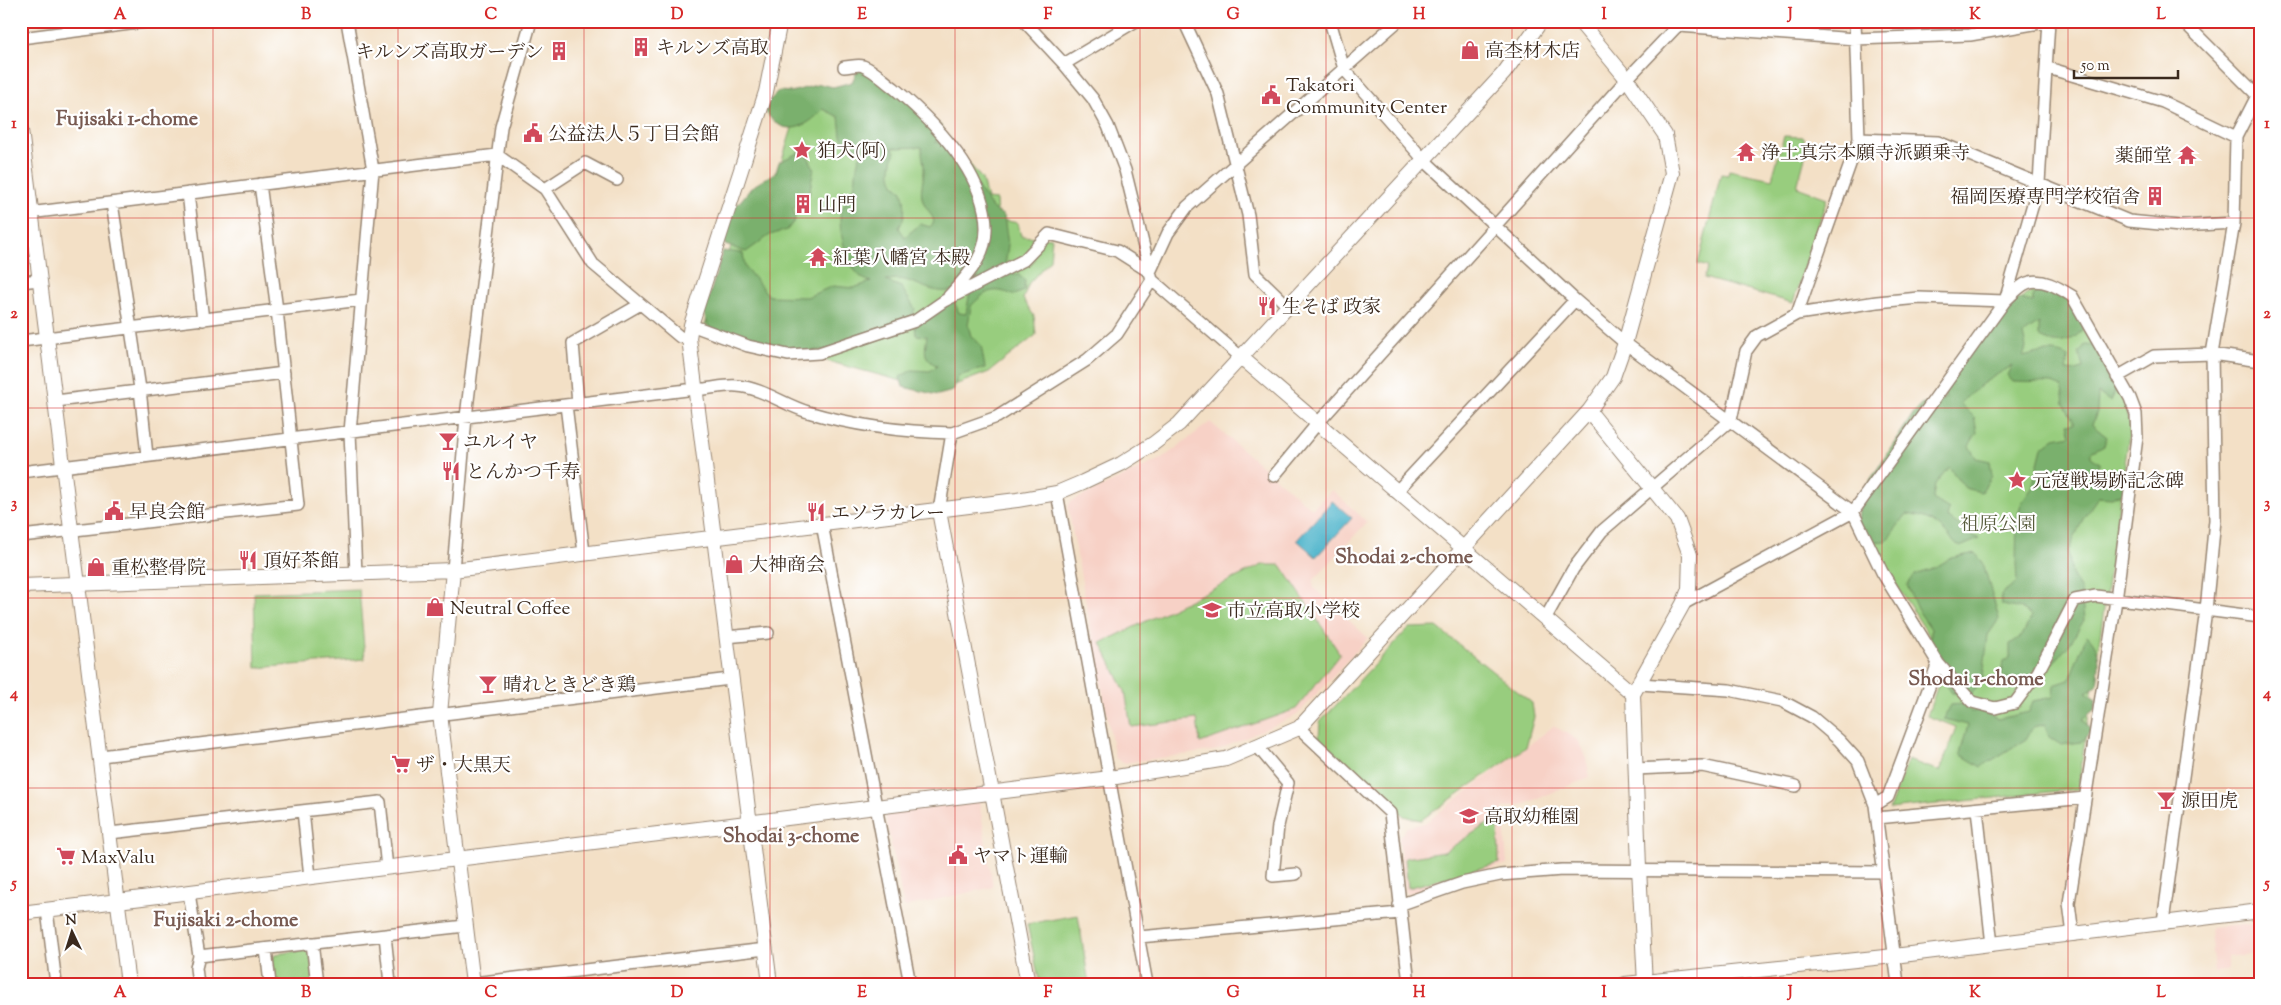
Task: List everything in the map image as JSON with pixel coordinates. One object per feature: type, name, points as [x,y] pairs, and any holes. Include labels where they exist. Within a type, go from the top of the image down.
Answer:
[{"type":"street","points":[[21,38],[153,21]]},
{"type":"street","points":[[347,21],[373,170],[350,432],[356,574]]},
{"type":"street","points":[[532,21],[501,127],[466,417],[440,714],[473,984],[766,949]]},
{"type":"street","points":[[770,984],[730,679],[690,332],[766,92],[780,21]]},
{"type":"street","points":[[1024,21],[1064,64],[1092,99],[1108,126],[1125,170],[1151,276]]},
{"type":"street","points":[[1064,64],[1136,21]]},
{"type":"street","points":[[1184,21],[1218,94],[1234,165],[1248,215],[1255,274],[1289,307]]},
{"type":"street","points":[[1330,21],[1344,69],[1424,160],[1575,300],[1625,343],[1853,512],[1882,572],[1938,663],[1972,702],[1995,708],[2015,702],[2038,672],[2076,600],[2096,596],[2260,617]]},
{"type":"street","points":[[703,389],[736,386],[755,390],[807,412],[856,423],[912,432],[952,433],[997,418],[1087,360],[1117,334],[1151,276],[1178,217],[1234,165],[1398,21]]},
{"type":"street","points":[[21,586],[453,570],[939,511],[1057,493],[1121,464],[1153,444],[1179,424],[1504,73],[1541,21]]},
{"type":"street","points":[[21,913],[992,791],[1110,778],[1226,759],[1299,728],[1464,550],[1589,411],[1613,377],[1625,343],[1672,173],[1665,134],[1627,79],[1579,21]]},
{"type":"street","points":[[1797,314],[1859,136],[1855,21]]},
{"type":"street","points":[[2163,922],[2206,610],[2215,520],[2212,354],[2234,223],[2236,137],[2259,94],[2183,21]]},
{"type":"street","points":[[1274,476],[1317,424],[1627,79],[1680,24],[1855,39],[1970,35],[2050,22],[2039,183],[2005,301]]},
{"type":"street","points":[[844,67],[861,65],[873,72],[930,120],[947,140],[960,161],[982,204],[986,229],[981,252],[967,276],[944,301]]},
{"type":"street","points":[[2048,68],[2162,102],[2236,137]]},
{"type":"street","points":[[21,130],[26,213],[39,280],[56,401],[62,468],[101,756],[128,984]]},
{"type":"street","points":[[1859,136],[1938,142],[2129,221],[2180,226],[2234,223]]},
{"type":"street","points":[[26,213],[498,155],[545,189],[593,264],[680,338],[690,332],[788,355],[819,353],[914,321],[944,301],[1024,260],[1050,234],[1117,251],[1151,276],[1317,424],[1545,619],[1636,689],[1729,690],[1782,701],[1812,717],[1845,747],[1858,761],[1875,805],[1898,984]]},
{"type":"street","points":[[545,189],[585,163],[617,180]]},
{"type":"street","points":[[21,536],[72,532],[298,505],[277,310],[260,184]]},
{"type":"street","points":[[188,193],[203,320]]},
{"type":"street","points":[[112,202],[140,389],[147,456]]},
{"type":"street","points":[[21,282],[39,280]]},
{"type":"street","points":[[1683,604],[1853,512],[2005,301],[2027,284],[2043,282],[2057,286],[2072,296],[2136,414],[2137,437],[2116,600],[2069,903],[2073,935]]},
{"type":"street","points":[[1545,619],[1573,569],[1602,531],[1730,420],[1746,352],[1757,336],[1797,314],[1877,302],[1919,298],[2005,301]]},
{"type":"street","points":[[21,341],[361,300]]},
{"type":"street","points":[[1396,492],[1575,300]]},
{"type":"street","points":[[578,404],[572,343],[639,305]]},
{"type":"street","points":[[2117,376],[2154,356],[2212,354],[2260,361]]},
{"type":"street","points":[[56,401],[140,389],[284,373]]},
{"type":"street","points":[[21,472],[688,390]]},
{"type":"street","points":[[566,405],[584,553]]},
{"type":"street","points":[[1589,411],[1677,520],[1690,555],[1689,589],[1683,604],[1636,689],[1635,769],[1638,868],[1645,983]]},
{"type":"street","points":[[952,433],[939,511],[1028,984]]},
{"type":"street","points":[[1057,493],[1147,984]]},
{"type":"street","points":[[822,524],[910,984]]},
{"type":"street","points":[[726,636],[768,633]]},
{"type":"street","points":[[1875,805],[1888,796],[1938,663]]},
{"type":"street","points":[[101,756],[730,679]]},
{"type":"street","points":[[1299,728],[1390,813],[1409,984]]},
{"type":"street","points":[[1257,746],[1288,783],[1278,826],[1273,876],[1296,874]]},
{"type":"street","points":[[1635,769],[1702,766],[1796,786]]},
{"type":"street","points":[[1877,818],[2084,798]]},
{"type":"street","points":[[110,833],[380,802],[387,868]]},
{"type":"street","points":[[1977,809],[1992,945]]},
{"type":"street","points":[[303,811],[310,877]]},
{"type":"street","points":[[1138,937],[1400,909],[1462,883],[1500,875],[1562,870],[1638,868],[1884,872]]},
{"type":"street","points":[[189,893],[199,956],[196,968],[198,984]]},
{"type":"street","points":[[47,910],[56,984]]},
{"type":"street","points":[[1625,984],[1992,945],[2260,911]]},
{"type":"street","points":[[199,956],[465,926]]},
{"type":"street","points":[[385,935],[390,984]]},
{"type":"street","points":[[312,944],[317,984]]},
{"type":"street","points":[[266,949],[270,984]]},
{"type":"shaded area","name":"市立高取小学校","points":[[1210,422],[1312,509],[1332,490],[1367,522],[1313,581],[1314,588],[1368,638],[1297,715],[1218,750],[1123,763],[1115,758],[1068,507],[1070,502],[1163,458]]},
{"type":"shaded area","name":"高取幼稚園","points":[[1554,726],[1579,741],[1585,754],[1590,777],[1525,804],[1503,808],[1507,864],[1409,893],[1405,892],[1399,838],[1407,827],[1425,823]]},
{"type":"shaded area","points":[[979,800],[993,887],[904,907],[885,814]]},
{"type":"shaded area","points":[[2255,924],[2251,954],[2227,957],[2227,971],[2214,972],[2210,928]]},
{"type":"green space","points":[[858,69],[863,69],[943,127],[941,137],[935,142],[949,145],[992,208],[1004,216],[1008,245],[1004,274],[1019,275],[1025,281],[1024,291],[1014,295],[1000,291],[986,293],[971,306],[968,325],[971,336],[981,345],[985,368],[958,376],[953,391],[938,395],[903,387],[900,377],[912,370],[930,371],[937,366],[927,357],[927,336],[916,335],[915,326],[932,313],[954,301],[959,313],[966,314],[970,291],[938,291],[906,280],[893,279],[886,281],[901,287],[915,309],[905,331],[848,348],[781,353],[709,327],[704,314],[723,251],[743,253],[745,267],[769,296],[807,297],[833,286],[853,288],[871,282],[861,277],[851,264],[844,246],[840,227],[841,211],[853,191],[857,166],[866,148],[846,146],[841,136],[839,117],[823,109],[809,122],[794,128],[780,125],[766,112],[768,102],[779,91],[791,92],[820,84],[833,87],[852,82]],"holes":[[[922,147],[924,167],[922,197],[934,222],[930,227],[920,224],[905,237],[899,228],[905,210],[904,201],[902,191],[897,187],[892,178],[891,168],[895,151],[891,148]]]},
{"type":"green space","points":[[802,96],[941,130],[982,179],[987,199],[996,200],[997,219],[1018,223],[1021,236],[1052,238],[1050,260],[1029,283],[1023,299],[1034,316],[1036,335],[989,372],[939,391],[704,328],[750,189],[778,173]]},
{"type":"green space","points":[[1784,136],[1804,137],[1805,157],[1797,187],[1827,198],[1793,303],[1704,278],[1708,267],[1698,264],[1721,174],[1728,175],[1729,170],[1772,179]]},
{"type":"green space","points":[[802,151],[806,153],[814,168],[809,195],[793,208],[795,220],[787,230],[770,235],[746,252],[725,245],[723,226],[728,210],[738,204],[752,187],[776,172],[779,162]]},
{"type":"green space","points":[[2038,289],[2064,295],[2068,298],[2084,326],[2075,337],[2064,342],[2058,342],[2039,336],[2039,323],[2023,334],[2026,348],[2023,357],[2046,352],[2062,354],[2068,357],[2066,370],[2076,371],[2083,368],[2079,353],[2085,345],[2096,346],[2110,370],[2107,377],[2118,383],[2111,402],[2098,393],[2097,412],[2092,425],[2107,437],[2104,445],[2091,452],[2091,457],[2100,463],[2095,472],[2100,474],[2118,470],[2128,478],[2126,491],[2112,498],[2098,497],[2084,517],[2068,552],[2072,574],[2081,590],[2084,620],[2069,645],[2054,662],[2024,680],[2012,680],[2001,675],[2003,662],[2010,658],[2010,644],[2022,636],[2032,616],[2022,609],[2002,605],[2001,594],[2017,582],[2017,518],[2022,502],[2032,488],[2042,448],[2055,438],[2071,435],[2068,424],[2075,423],[2064,404],[2062,387],[2052,383],[2013,382],[2007,375],[2012,365],[1982,384],[1960,403],[1974,417],[1977,432],[1969,446],[1976,458],[1990,461],[1992,476],[1981,492],[1965,488],[1949,467],[1935,484],[1933,499],[1949,509],[1947,517],[1979,539],[1960,547],[1938,525],[1918,516],[1907,514],[1886,541],[1870,542],[1857,528],[1861,494],[1915,411],[1922,404],[1936,403],[1946,398],[1944,394],[1947,376],[2015,298],[2033,302],[2033,296]]},
{"type":"green space","name":"祖原公園","points":[[2034,291],[2067,302],[2123,397],[2130,429],[2078,789],[1889,809],[1908,760],[1940,771],[1956,727],[1927,716],[1946,662],[1890,575],[1860,515],[2010,303]]},
{"type":"green space","points":[[1976,553],[1984,566],[1999,619],[1988,635],[1983,677],[1971,695],[1952,693],[1931,663],[1931,629],[1917,609],[1907,585],[1915,575],[1931,570],[1951,558]]},
{"type":"green space","points":[[1262,565],[1281,565],[1340,654],[1296,709],[1200,743],[1197,719],[1131,727],[1125,691],[1101,643]]},
{"type":"green space","points":[[359,589],[365,659],[256,668],[254,593]]},
{"type":"green space","points":[[1437,627],[1532,703],[1534,717],[1526,747],[1421,820],[1404,816],[1319,738],[1320,722],[1409,628]]},
{"type":"green space","points":[[2087,635],[2096,647],[2099,665],[2097,686],[2086,692],[2096,699],[2095,709],[2083,719],[2091,731],[2081,742],[2061,745],[2049,737],[2045,724],[2033,727],[2026,739],[1981,767],[1960,754],[1968,725],[1944,719],[1950,705],[1964,704],[1971,712],[1980,710],[1998,719],[2029,712],[2033,701],[2053,697],[2054,685],[2069,680]]},
{"type":"green space","points":[[1498,817],[1499,863],[1408,888],[1405,858],[1444,852]]},
{"type":"green space","points":[[1078,915],[1089,984],[1040,984],[1027,924]]},
{"type":"green space","points":[[305,950],[310,954],[314,984],[275,984],[272,961],[275,954]]},
{"type":"water","points":[[1332,501],[1352,518],[1316,557],[1297,540]]},
{"type":"place","name":"キルンズ高取","points":[[641,47]]},
{"type":"place","name":"高杢材木店","points":[[1470,50]]},
{"type":"place","name":"キルンズ高取ガーデン","points":[[559,51]]},
{"type":"place","name":"Takatori Community Center","points":[[1271,95]]},
{"type":"place","name":"公益法人５丁目会館","points":[[533,133]]},
{"type":"place","name":"狛犬(阿)","points":[[802,150]]},
{"type":"place","name":"浄土真宗本願寺派顕乗寺","points":[[1746,152]]},
{"type":"place","name":"薬師堂","points":[[2187,155]]},
{"type":"place","name":"福岡医療専門学校宿舎","points":[[2155,196]]},
{"type":"place","name":"山門","points":[[803,204]]},
{"type":"place","name":"紅葉八幡宮 本殿","points":[[818,257]]},
{"type":"place","name":"生そば 政家","points":[[1267,306]]},
{"type":"place","name":"ユルイヤ","points":[[448,441]]},
{"type":"place","name":"とんかつ千寿","points":[[451,471]]},
{"type":"place","name":"元寇戦場跡記念碑","points":[[2017,480]]},
{"type":"place","name":"早良会館","points":[[114,511]]},
{"type":"place","name":"エソラカレー","points":[[816,512]]},
{"type":"place","name":"頂好茶館","points":[[248,560]]},
{"type":"place","name":"大神商会","points":[[734,564]]},
{"type":"place","name":"重松整骨院","points":[[96,567]]},
{"type":"place","name":"Neutral Coffee","points":[[435,607]]},
{"type":"place","name":"市立高取小学校","points":[[1212,610]]},
{"type":"place","name":"晴れときどき鶏","points":[[488,684]]},
{"type":"place","name":"ザ・大黒天","points":[[401,764]]},
{"type":"place","name":"源田虎","points":[[2166,800]]},
{"type":"place","name":"高取幼稚園","points":[[1469,816]]},
{"type":"place","name":"ヤマト運輸","points":[[958,855]]},
{"type":"place","name":"MaxValu","points":[[66,856]]},
{"type":"district","name":"Fujisaki 1-chome","points":[[127,118]]},
{"type":"district","name":"Shodai 2-chome","points":[[1404,556]]},
{"type":"district","name":"Shodai 1-chome","points":[[1976,678]]},
{"type":"district","name":"Shodai 3-chome","points":[[791,835]]},
{"type":"district","name":"Fujisaki 2-chome","points":[[226,919]]}]
